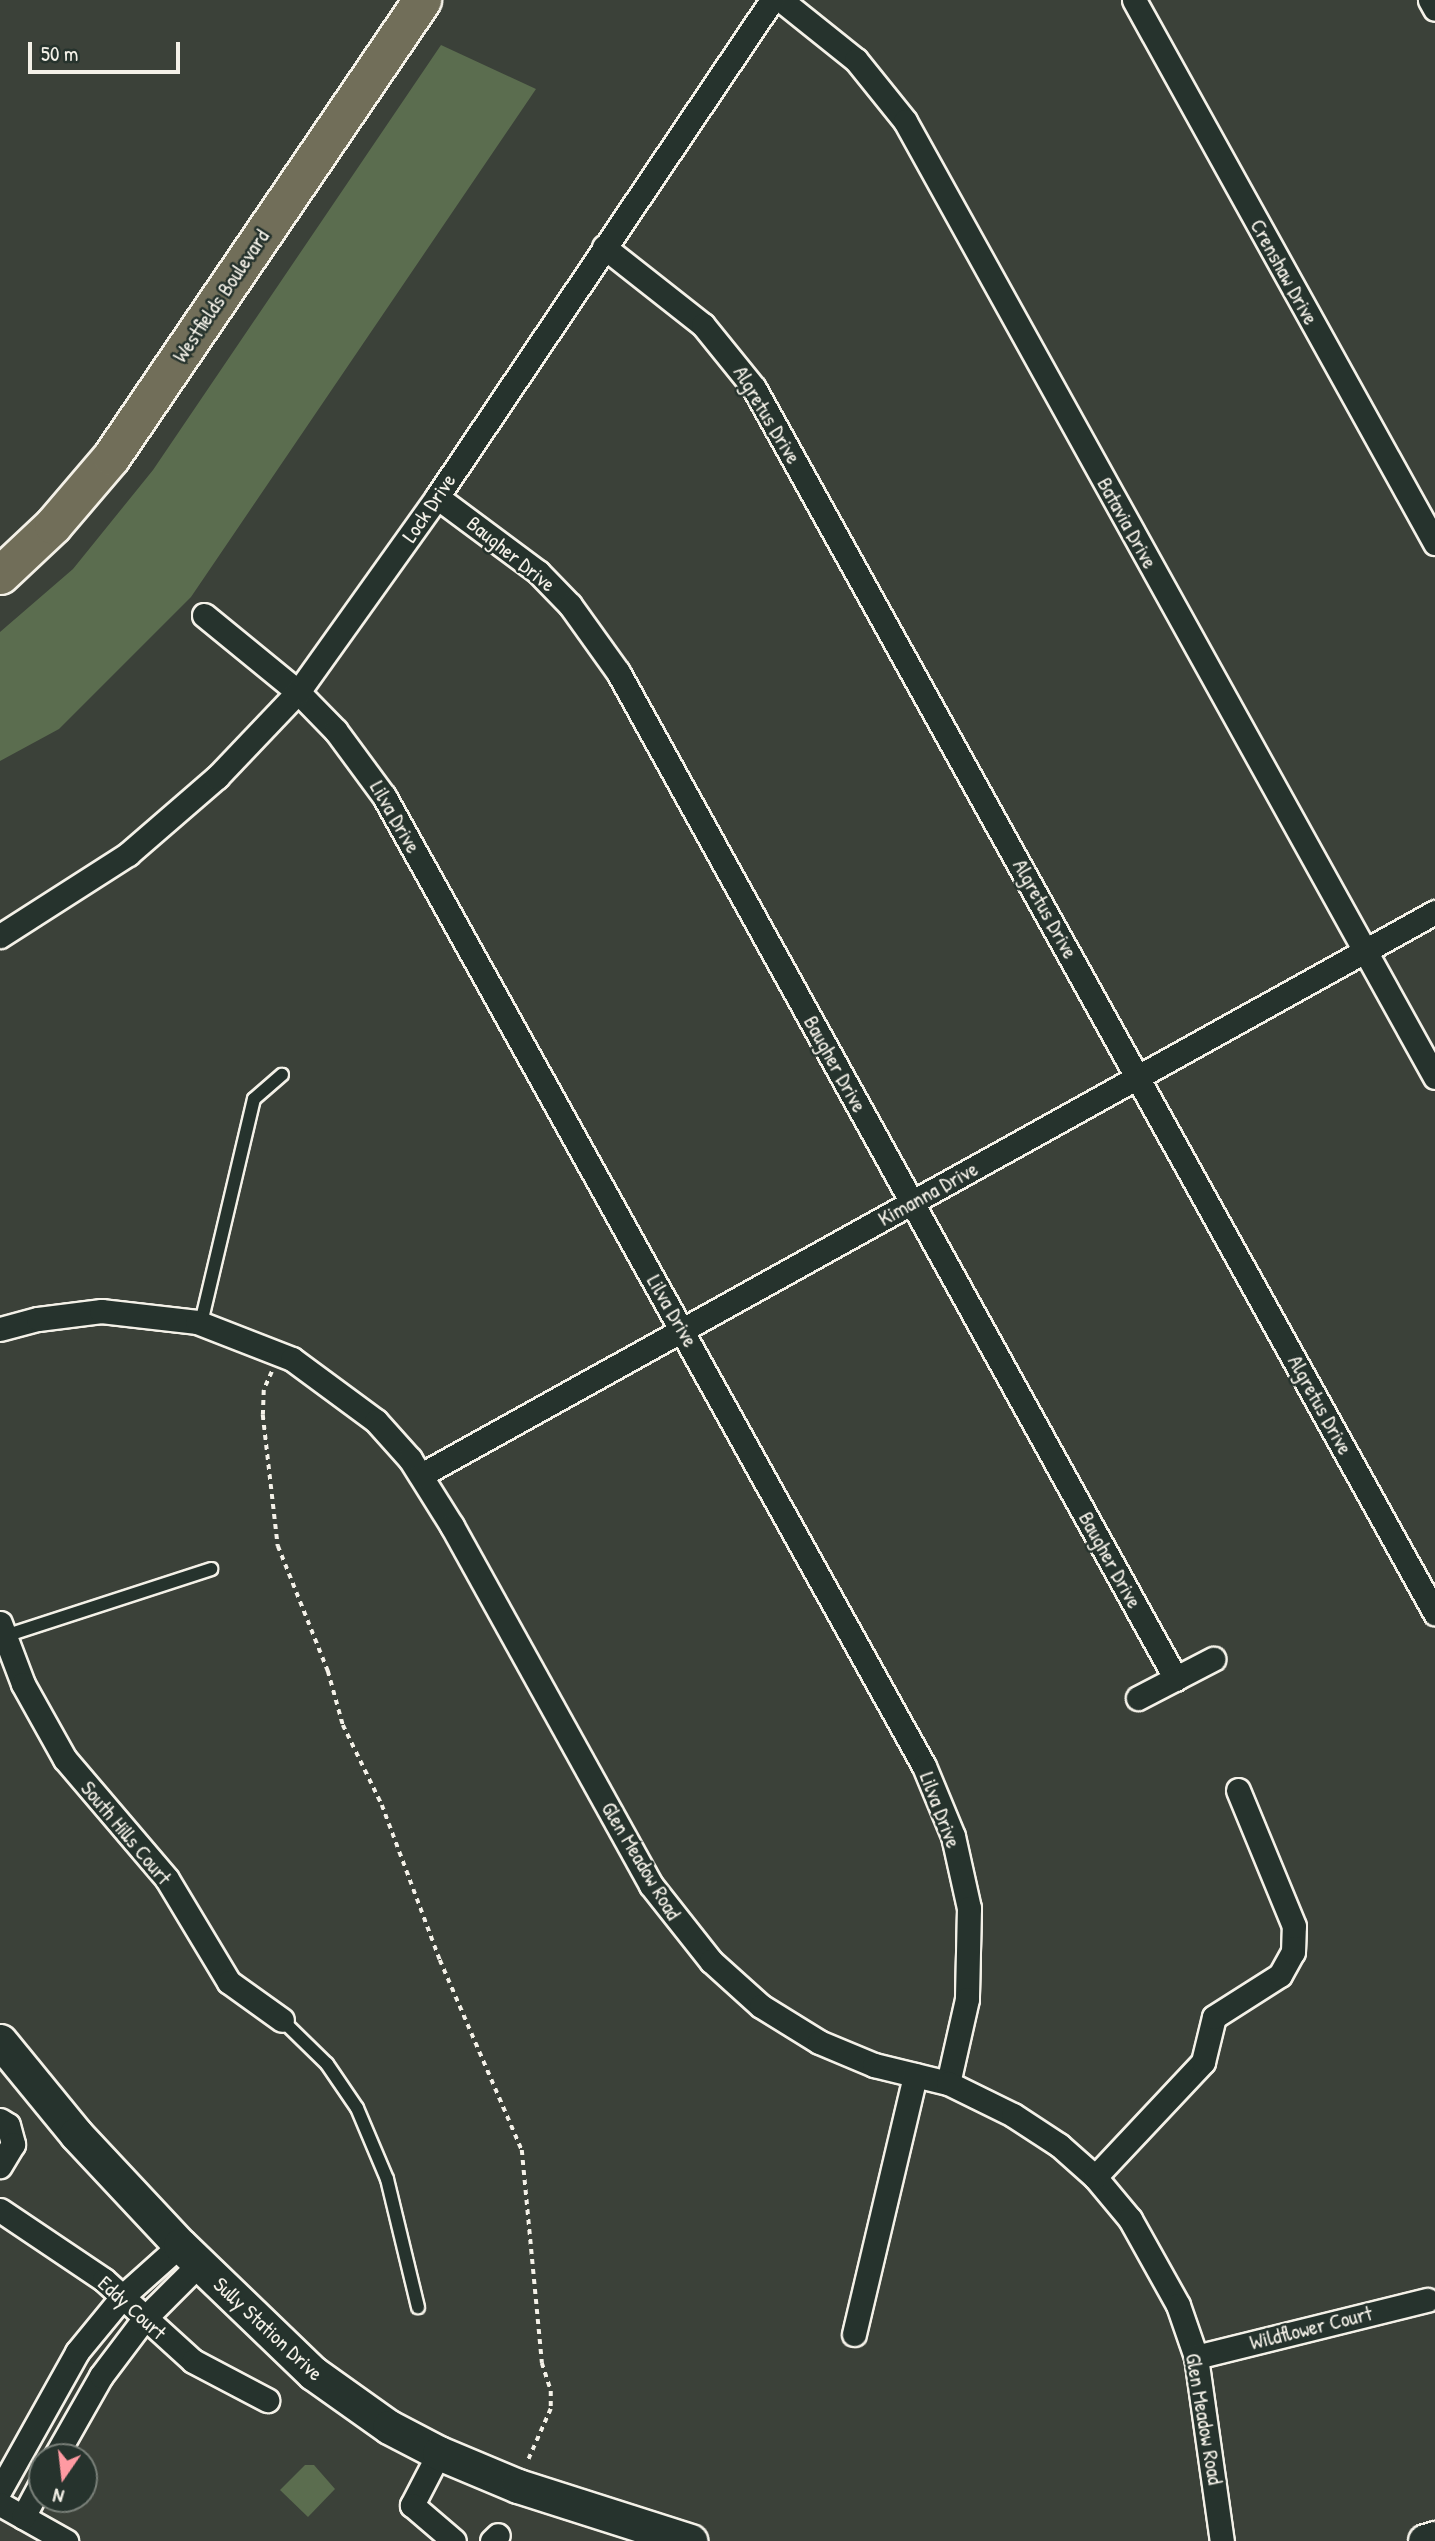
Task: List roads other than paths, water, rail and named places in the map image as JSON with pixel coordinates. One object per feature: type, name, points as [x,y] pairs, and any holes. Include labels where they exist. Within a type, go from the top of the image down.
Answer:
[{"type":"main road","name":"Westfields Boulevard","points":[[0,541],[66,475],[100,429],[392,0]]},
{"type":"main road","name":"Westfields Boulevard","points":[[0,575],[53,525],[111,457],[422,0]]},
{"type":"street","name":"Lock Drive","points":[[0,936],[128,854],[217,777],[298,692],[437,496],[772,0]]},
{"type":"street","name":"Batavia Drive","points":[[781,0],[856,60],[905,121],[1435,1076]]},
{"type":"street","name":"Crenshaw Drive","points":[[1133,0],[1435,543]]},
{"type":"street","points":[[1430,0],[1435,9]]},
{"type":"street","name":"Algretus Drive","points":[[604,247],[704,325],[754,388],[1435,1613]]},
{"type":"street","name":"Baugher Drive","points":[[437,496],[538,572],[570,604],[618,672],[1176,1679]]},
{"type":"street","name":"Lilva Drive","points":[[204,615],[298,692],[337,731],[384,796],[684,1331],[923,1766],[953,1836],[969,1908],[967,1999],[948,2083]]},
{"type":"street","name":"Kimanna Drive","points":[[421,1475],[1435,912]]},
{"type":"street","name":"Glen Meadow Road","points":[[0,1329],[38,1319],[101,1311],[201,1323],[281,1353],[325,1380],[376,1421],[421,1475],[651,1885],[690,1938],[761,2006],[819,2042],[874,2065],[948,2083],[1030,2126],[1095,2177],[1154,2256],[1196,2357],[1222,2541]]},
{"type":"street","name":"South Hills Court","points":[[2,1629],[23,1684],[65,1759],[167,1879],[229,1982],[282,2020]]},
{"type":"street","points":[[1138,1698],[1213,1659]]},
{"type":"street","points":[[1095,2177],[1203,2063],[1214,2017],[1280,1975],[1293,1952],[1294,1926],[1238,1790]]},
{"type":"street","name":"Sully Station Drive","points":[[0,2041],[76,2134],[190,2254],[313,2373],[389,2427],[439,2453],[518,2486],[690,2541]]},
{"type":"street","points":[[854,2334],[915,2075]]},
{"type":"street","points":[[0,2119],[8,2125],[13,2144],[0,2166]]},
{"type":"street","name":"Eddy Court","points":[[0,2210],[123,2297],[193,2361],[267,2400]]},
{"type":"street","points":[[0,2490],[77,2353],[123,2297],[190,2254]]},
{"type":"street","points":[[63,2443],[101,2376],[190,2254]]},
{"type":"street","name":"Wildflower Court","points":[[1196,2357],[1427,2300]]},
{"type":"street","points":[[439,2453],[412,2505],[454,2541]]},
{"type":"street","points":[[0,2504],[66,2541]]},
{"type":"street","points":[[23,2517],[28,2508]]},
{"type":"street","points":[[1425,2541],[1435,2538]]},
{"type":"lane","points":[[201,1323],[254,1099],[282,1075]]},
{"type":"lane","points":[[2,1629],[211,1569]]},
{"type":"lane","points":[[282,2020],[327,2064],[357,2108],[387,2179],[418,2307]]}]
